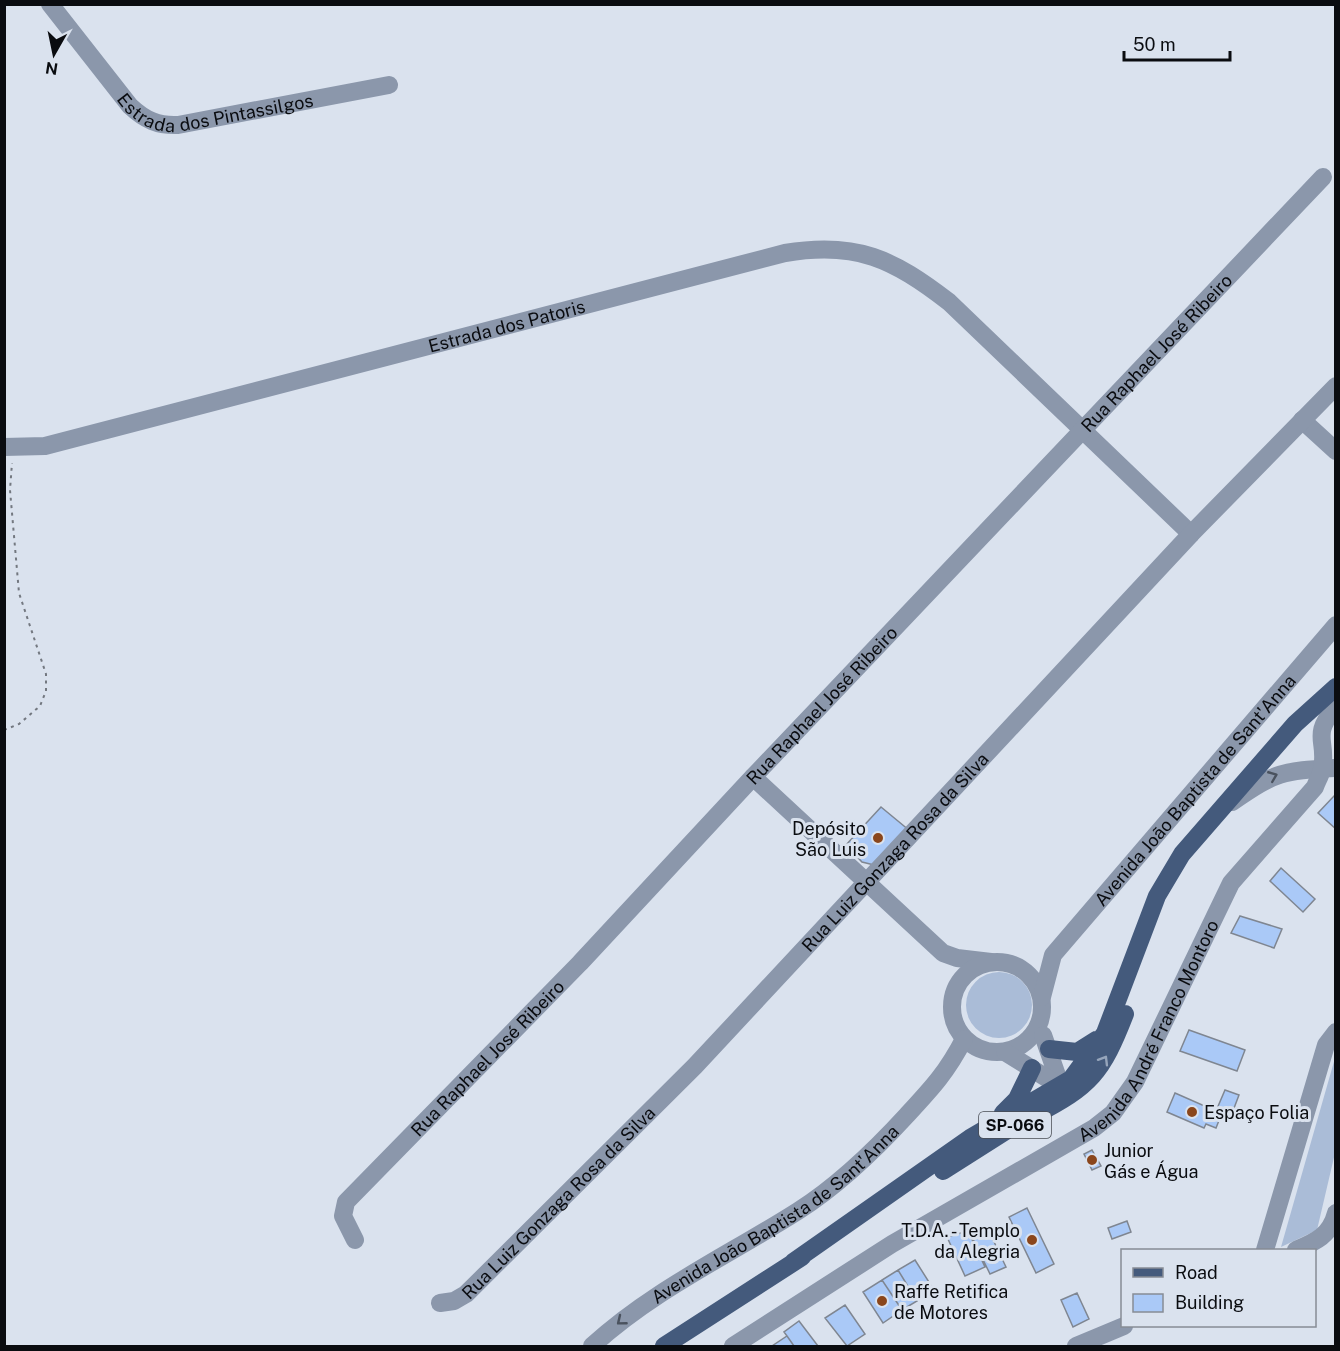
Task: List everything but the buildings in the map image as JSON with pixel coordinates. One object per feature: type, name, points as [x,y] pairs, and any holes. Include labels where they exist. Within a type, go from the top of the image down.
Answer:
[{"type":"main road","name":"SP-066","points":[[664,1347],[793,1262],[970,1138],[1061,1087],[1085,1063],[1105,1033],[1147,919],[1173,868],[1215,813],[1295,724],[1335,687]]},
{"type":"main road","name":"SP-066","points":[[793,1262],[1020,1122],[1059,1103],[1091,1080],[1115,1041],[1131,999],[1147,919]]},
{"type":"main road","points":[[1048,1049],[1077,1052],[1105,1033]]},
{"type":"main road","points":[[970,1138],[1010,1107],[1025,1086],[1032,1068]]},
{"type":"main road","points":[[1020,1122],[1061,1087],[1091,1080]]},
{"type":"street","name":"Estrada dos Pintassilgos","points":[[50,4],[130,106],[153,123],[178,125],[389,85]]},
{"type":"street","name":"Rua Raphael José Ribeiro","points":[[355,1240],[343,1215],[346,1202],[580,963],[753,777],[1323,177]]},
{"type":"street","name":"Estrada dos Patoris","points":[[9,447],[45,446],[785,253],[841,248],[892,264],[920,280],[986,335],[1083,432],[1191,534]]},
{"type":"street","name":"Rua Luiz Gonzaga Rosa da Silva","points":[[440,1303],[460,1298],[695,1066],[1191,534],[1335,386]]},
{"type":"street","points":[[1302,420],[1335,451]]},
{"type":"street","name":"Avenida João Baptista de Sant'Anna","points":[[1042,997],[1053,955],[1335,625]]},
{"type":"street","points":[[1215,813],[1276,774],[1329,768],[1320,737],[1322,726],[1335,706]]},
{"type":"street","name":"Avenida André Franco Montoro","points":[[733,1347],[892,1244],[1094,1128],[1113,1113],[1136,1083],[1231,883],[1310,795],[1329,768]]},
{"type":"street","points":[[753,777],[868,881],[943,953],[957,958],[998,962],[1029,974],[1042,997],[1039,1024],[1031,1037],[1019,1047],[997,1052]]},
{"type":"street","points":[[943,953],[949,969],[951,1013],[964,1039],[976,1047],[997,1052],[1032,1068],[1061,1087]]},
{"type":"street","points":[[952,998],[965,974],[977,966],[1053,955]]},
{"type":"street","points":[[1039,1024],[1061,1087]]},
{"type":"street","points":[[1265,1249],[1326,1045],[1335,1032]]},
{"type":"street","name":"Avenida João Baptista de Sant'Anna","points":[[592,1347],[639,1307],[799,1210],[833,1186],[874,1151],[948,1070],[964,1039]]},
{"type":"street","name":"Avenida João Baptista de Sant'Anna","points":[[948,1070],[997,1052]]},
{"type":"street","points":[[1300,1249],[1320,1239],[1333,1224],[1335,1214]]},
{"type":"street","points":[[1076,1347],[1122,1327]]},
{"type":"path","points":[[4,730],[19,724],[40,706],[46,691],[46,674],[19,593],[10,490],[9,447]]},
{"type":"shaded area","points":[[999,972],[1012,975],[1022,982],[1029,992],[1032,1005],[1029,1018],[1022,1028],[1012,1035],[999,1038],[986,1035],[976,1028],[969,1018],[966,1005],[969,992],[976,982],[986,975]]},
{"type":"shaded area","points":[[1335,1058],[1335,1153],[1317,1230],[1281,1247]]},
{"type":"place","name":"Depósito São Luis","points":[[878,838]]},
{"type":"place","name":"Espaço Folia","points":[[1192,1112]]},
{"type":"place","name":"Junior Gás e Água","points":[[1092,1160]]},
{"type":"place","name":"T.D.A. - Templo da Alegria","points":[[1032,1240]]},
{"type":"place","name":"Raffe Retifica de Motores","points":[[882,1301]]}]
